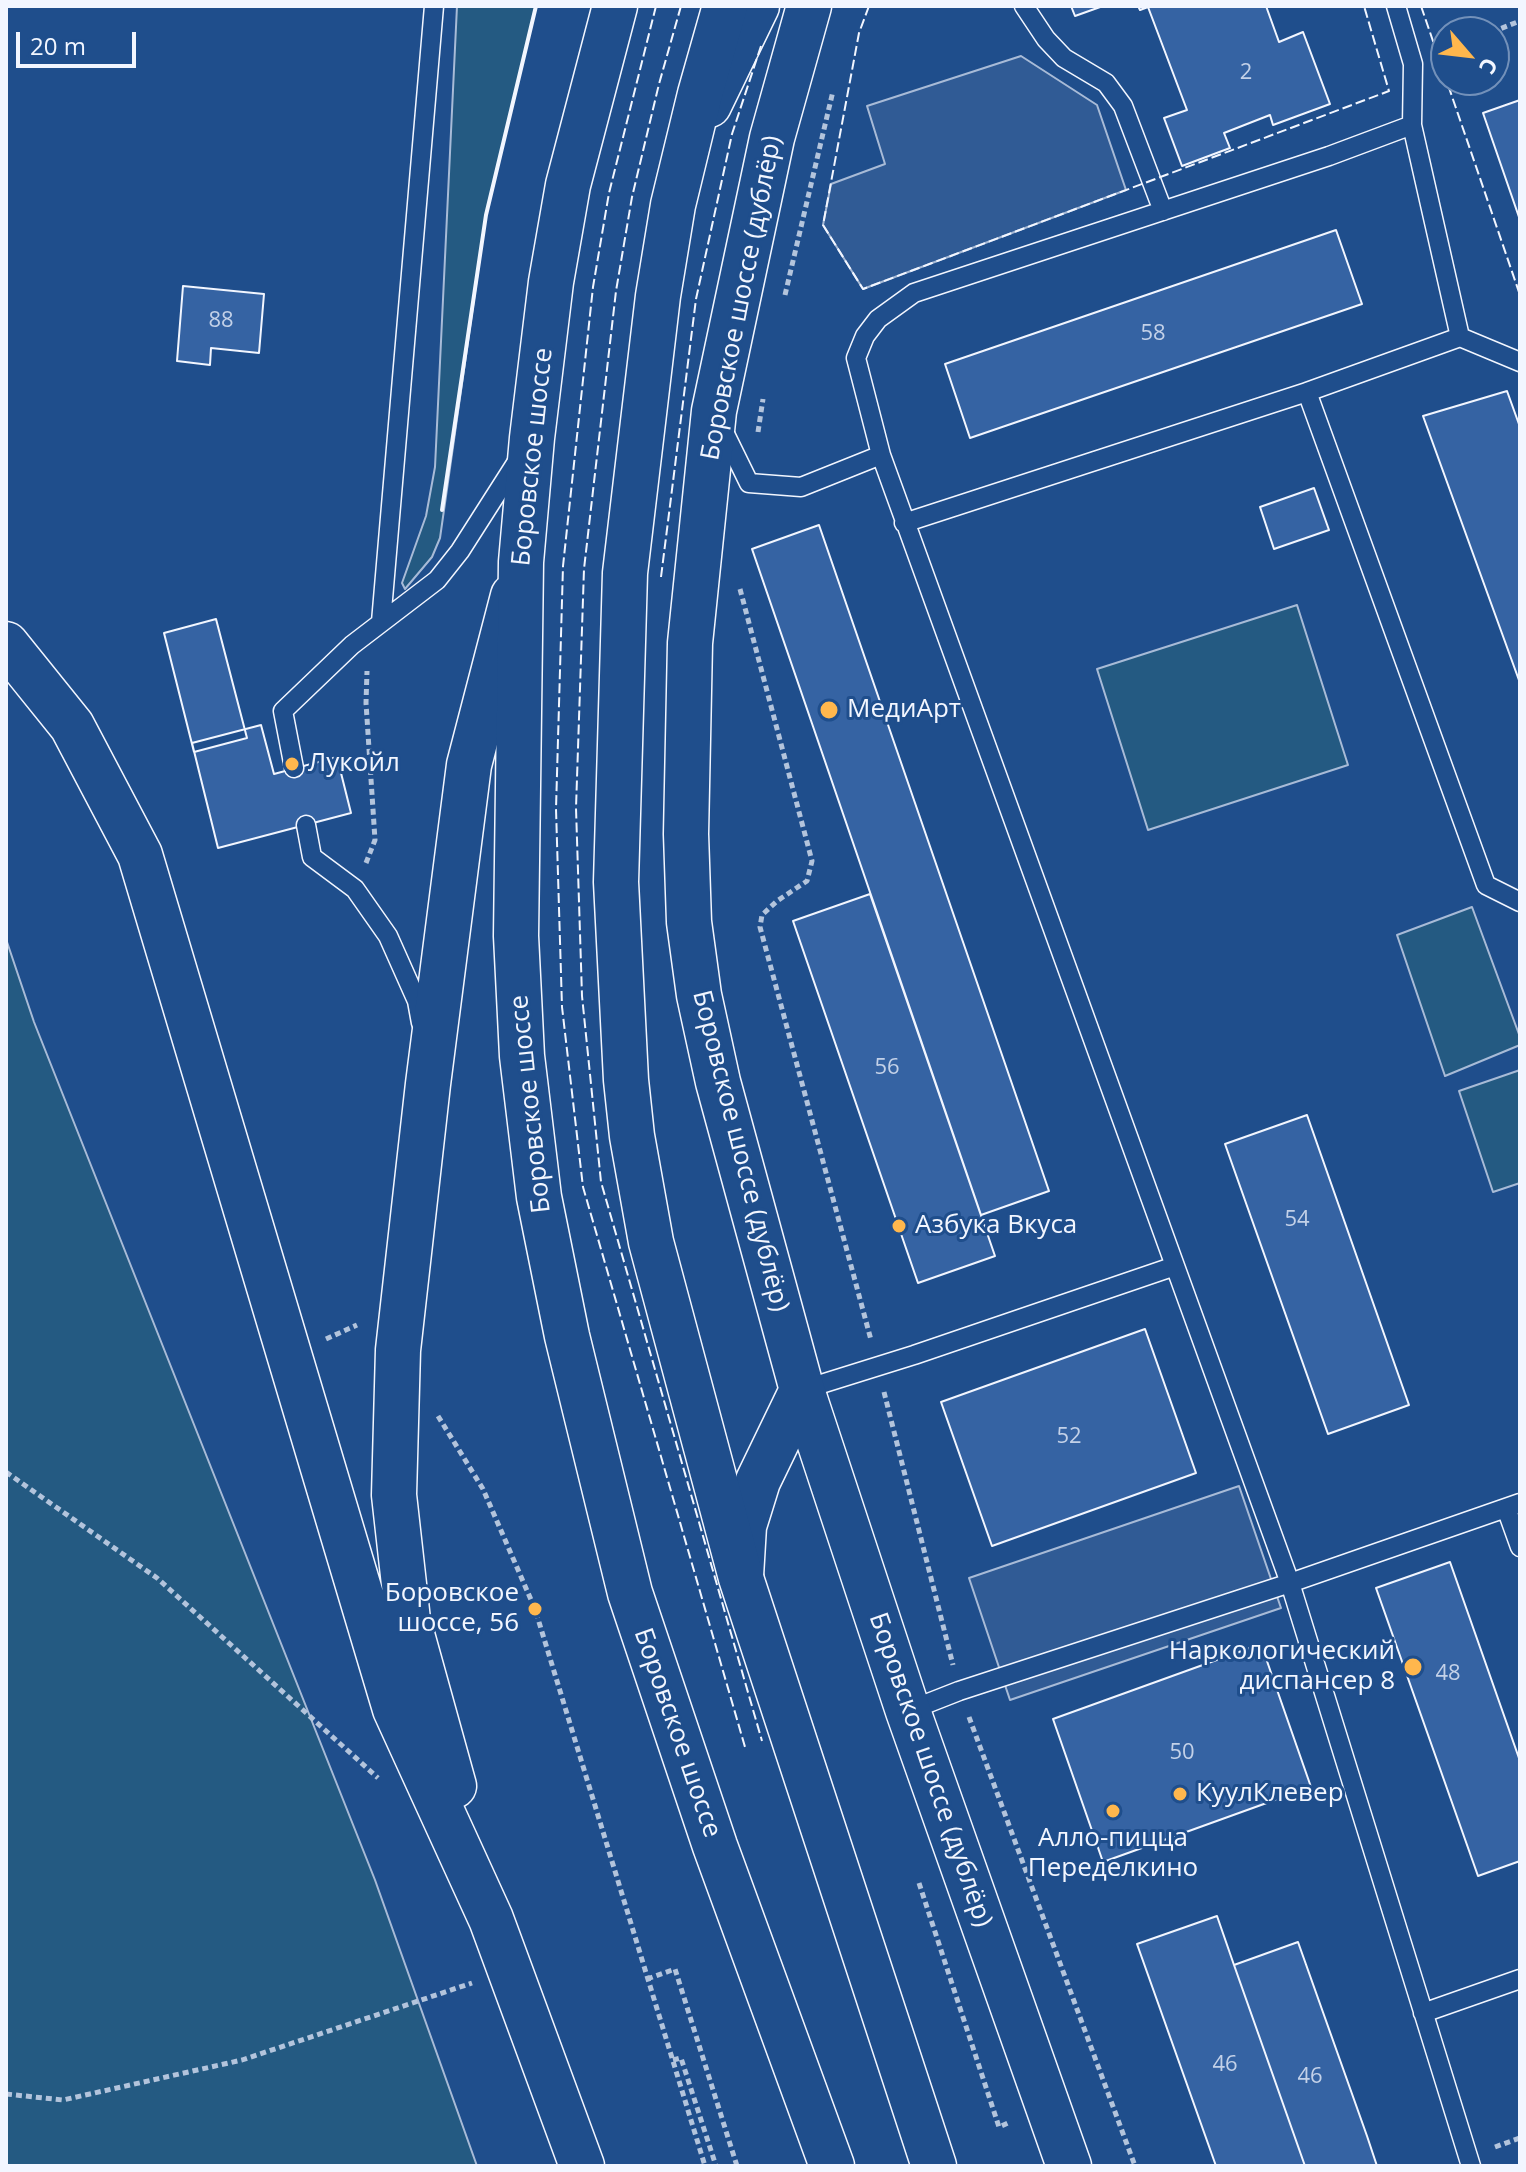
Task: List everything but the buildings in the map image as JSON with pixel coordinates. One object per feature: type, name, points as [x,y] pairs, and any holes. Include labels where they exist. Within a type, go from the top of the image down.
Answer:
[{"type":"main road","name":"Боровское шоссе","points":[[615,6],[568,185],[551,282],[521,562],[516,936],[522,1056],[539,1197],[567,1336],[630,1593],[715,1846],[832,2166]]},
{"type":"main road","points":[[725,6],[673,205],[656,312],[625,573],[616,882],[626,1080],[651,1242],[741,1578],[934,2166]]},
{"type":"main road","points":[[673,205],[707,110],[757,6]]},
{"type":"main road","name":"Боровское шоссе (дублёр)","points":[[809,6],[772,138],[714,411],[690,643],[686,834],[689,922],[699,995],[718,1082],[802,1390],[908,1711],[1069,2166]]},
{"type":"main road","points":[[491,1919],[408,1620],[394,1495],[398,1350],[469,765],[521,562]]},
{"type":"main road","points":[[6,644],[72,726],[140,855],[395,1709],[491,1919],[582,2166]]},
{"type":"main road","points":[[741,1578],[744,1526],[758,1481],[802,1390]]},
{"type":"lane","points":[[381,622],[434,6]]},
{"type":"lane","points":[[1024,6],[1046,39],[1064,58],[1106,83],[1123,106],[1163,211]]},
{"type":"lane","points":[[1396,6],[1413,64],[1412,125],[1460,337]]},
{"type":"lane","points":[[1412,125],[914,293],[878,319],[865,336],[856,358],[881,455],[904,523],[1290,1583],[1471,2166]]},
{"type":"lane","points":[[904,523],[1307,392],[1460,337],[1520,362]]},
{"type":"lane","points":[[1307,392],[1486,885],[1520,902]]},
{"type":"lane","points":[[714,411],[749,483],[801,487],[881,455]]},
{"type":"lane","points":[[294,768],[283,711],[352,645],[437,580],[460,551],[532,438]]},
{"type":"lane","points":[[306,825],[312,857],[355,889],[388,936],[405,970],[417,1001],[428,1084]]},
{"type":"lane","points":[[802,1390],[1175,1266]]},
{"type":"lane","points":[[908,1711],[959,1691],[1290,1583],[1513,1505],[1520,1547]]},
{"type":"lane","points":[[1423,2013],[1520,1979]]},
{"type":"path","points":[[784,301],[836,78]]},
{"type":"path","points":[[749,483],[764,393]]},
{"type":"path","points":[[738,581],[812,861],[807,881],[762,915],[760,927],[878,1366],[959,1691],[1135,2166]]},
{"type":"path","points":[[6,1472],[157,1578],[381,1781]]},
{"type":"path","points":[[919,1883],[944,1964]]},
{"type":"path","points":[[647,1979],[675,1969],[737,2166]]},
{"type":"path","points":[[6,2094],[63,2100],[242,2060],[476,1981]]},
{"type":"path","points":[[673,2060],[681,2058],[716,2166]]},
{"type":"shaded area","points":[[457,6],[536,6],[486,215],[440,538],[432,557],[405,589],[402,583],[426,516],[435,467]]},
{"type":"shaded area","points":[[1021,56],[1097,105],[1126,190],[863,289],[823,225],[831,184],[885,164],[867,106]]},
{"type":"shaded area","points":[[1297,605],[1348,765],[1148,830],[1097,669]]},
{"type":"shaded area","points":[[1472,907],[1520,1037],[1520,1045],[1445,1076],[1397,935]]},
{"type":"shaded area","points":[[6,939],[34,1022],[375,1880],[477,2166],[6,2166]]},
{"type":"shaded area","points":[[1520,1070],[1520,1183],[1493,1192],[1459,1091]]},
{"type":"shaded area","points":[[1239,1486],[1281,1608],[1010,1700],[969,1578]]},
{"type":"fence","points":[[656,6],[609,193],[593,287],[563,566],[556,809],[562,1007],[583,1187],[745,1747]]},
{"type":"fence","points":[[681,6],[632,197],[616,291],[584,569],[576,808],[582,996],[601,1182],[762,1741]]},
{"type":"fence","points":[[869,6],[859,33],[823,225],[863,289],[1389,91],[1364,6]]},
{"type":"fence","points":[[1421,6],[1520,295]]},
{"type":"fence","points":[[661,577],[696,299],[732,134],[761,46]]},
{"type":"wall","points":[[442,510],[486,215],[536,6]]},
{"type":"place","name":"МедиАрт","points":[[829,710]]},
{"type":"place","name":"Лукойл","points":[[292,764]]},
{"type":"place","name":"Азбука Вкуса","points":[[899,1226]]},
{"type":"place","name":"Боровское шоссе, 56","points":[[535,1609]]},
{"type":"place","name":"Наркологический диспансер 8","points":[[1413,1667]]},
{"type":"place","name":"КуулКлевер","points":[[1180,1794]]},
{"type":"place","name":"Алло-пицца Переделкино","points":[[1113,1811]]}]
